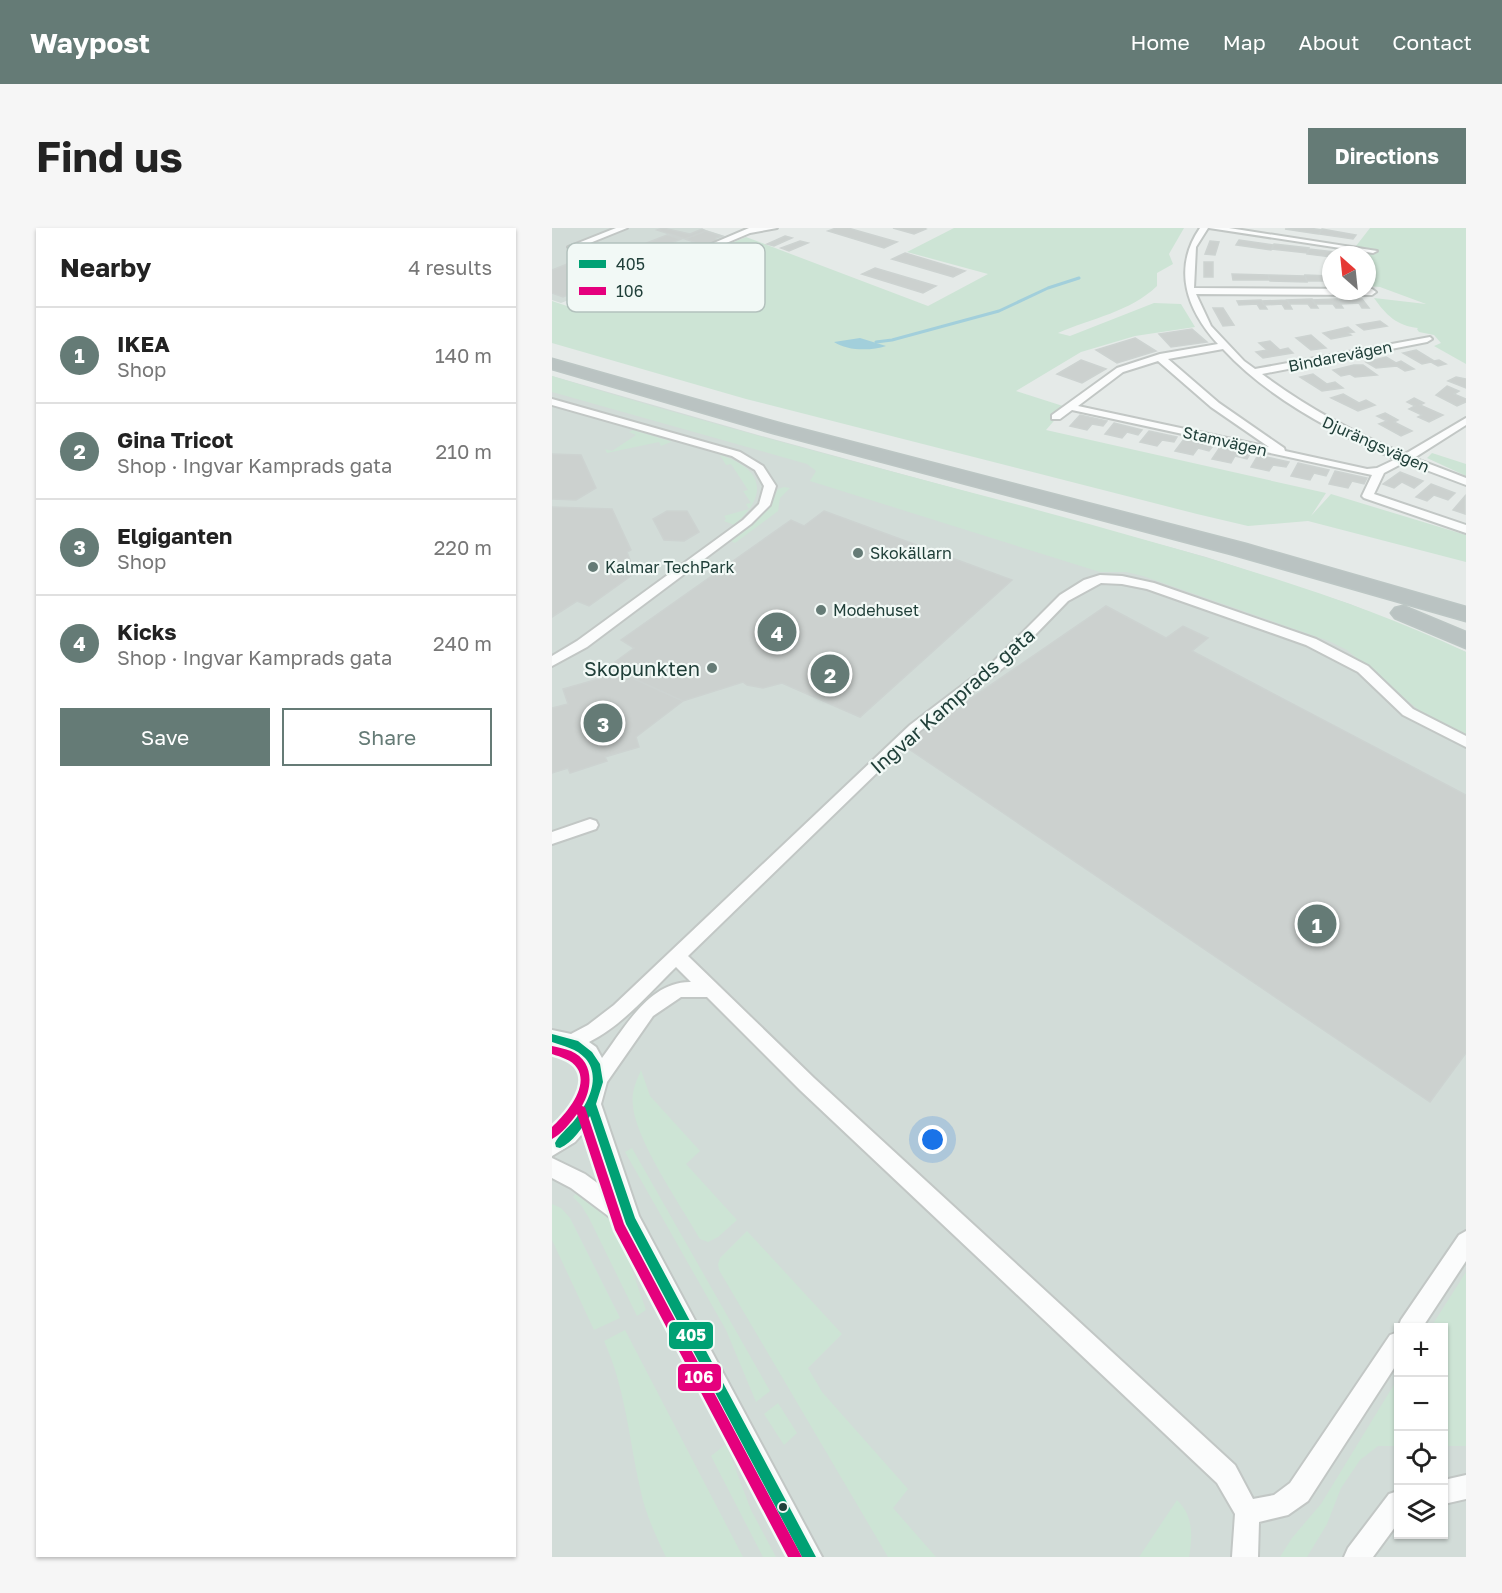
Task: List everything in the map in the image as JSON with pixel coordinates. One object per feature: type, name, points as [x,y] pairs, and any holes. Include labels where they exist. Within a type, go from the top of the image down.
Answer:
[{"type":"highway","points":[[552,350],[743,405],[1335,559],[1466,596]]},
{"type":"highway","points":[[552,364],[729,416],[1284,563],[1466,614]]},
{"type":"highway","points":[[1284,563],[1466,641]]},
{"type":"street","points":[[583,243],[623,228]]},
{"type":"street","points":[[719,243],[752,229],[773,228]]},
{"type":"street","name":"Djurängsvägen","points":[[1204,228],[1192,247],[1188,267],[1191,291],[1200,314],[1225,346],[1252,373],[1334,427],[1466,482]]},
{"type":"street","points":[[1213,228],[1337,246]]},
{"type":"street","points":[[1191,291],[1322,292]]},
{"type":"street","name":"Bindarevägen","points":[[1252,373],[1427,339]]},
{"type":"street","points":[[1056,417],[1100,383],[1120,371],[1160,357],[1225,346]]},
{"type":"street","points":[[1160,357],[1215,405],[1287,455]]},
{"type":"street","points":[[552,402],[736,454],[759,468],[770,486],[764,505],[747,522],[582,644],[552,662]]},
{"type":"street","name":"Stamvägen","points":[[1071,407],[1367,472],[1379,471]]},
{"type":"street","points":[[1466,420],[1405,458],[1379,471],[1368,496],[1466,529]]},
{"type":"street","name":"Ingvar Kamprads gata","points":[[559,1036],[594,1031],[620,1010],[915,728],[998,665],[1064,598],[1088,583],[1100,579],[1122,580],[1150,586],[1311,642],[1363,669],[1408,712],[1466,742]]},
{"type":"street","points":[[552,838],[590,825]]},
{"type":"street","points":[[676,957],[807,1084],[1226,1474],[1247,1512],[1245,1557]]},
{"type":"street","points":[[552,1147],[573,1132],[592,1106],[598,1079],[647,1011],[678,989],[711,990]]},
{"type":"street","points":[[559,1036],[582,1048],[591,1057],[598,1079]]},
{"type":"street","points":[[592,1106],[630,1220],[809,1557]]},
{"type":"street","points":[[552,1168],[578,1181],[630,1220]]},
{"type":"street","points":[[1412,1323],[1466,1242]]},
{"type":"street","points":[[1247,1512],[1279,1506],[1299,1492],[1394,1349]]},
{"type":"street","points":[[1448,1491],[1466,1487]]},
{"type":"street","points":[[1358,1557],[1394,1508]]},
{"type":"shaded area","points":[[552,228],[700,228],[728,237],[713,243],[567,243],[567,301],[561,303],[552,300]]},
{"type":"shaded area","points":[[552,376],[758,435],[1206,557],[1350,604],[1466,652],[1466,1557],[552,1557]]},
{"type":"green space","points":[[954,228],[1184,228],[1169,254],[1173,264],[1157,273],[1157,286],[1123,308],[1058,333],[1070,336],[1154,303],[1181,304],[1195,327],[1135,336],[1081,352],[1016,391],[1066,407],[1046,430],[1326,493],[1311,516],[1331,494],[1466,535],[1466,562],[1308,521],[1248,526],[1197,514],[746,399],[552,343],[552,301],[567,306],[567,312],[765,312],[765,244],[928,306],[988,274],[907,252]]},
{"type":"green space","points":[[1370,228],[1466,228],[1466,364],[1434,346],[1441,343],[1434,335],[1419,332],[1418,328],[1404,325],[1383,310],[1376,298],[1426,304],[1376,287],[1376,246],[1356,246]]},
{"type":"green space","points":[[746,237],[762,243],[731,243]]},
{"type":"green space","points":[[552,376],[752,434],[1185,551],[1328,596],[1374,613],[1466,652],[1466,735],[1421,712],[1347,650],[1329,641],[1143,576],[1126,572],[1100,572],[810,481],[816,471],[807,464],[552,392]]},
{"type":"green space","points":[[633,430],[671,442],[661,446],[659,442],[607,453],[605,449],[612,451],[636,435],[629,432]]},
{"type":"green space","points":[[1432,453],[1466,464],[1466,476],[1427,458]]},
{"type":"green space","points":[[720,455],[735,461],[753,475],[757,484],[757,493],[749,509],[746,504],[751,503],[743,491],[748,490],[731,464],[726,465]]},
{"type":"green space","points":[[790,488],[780,498],[778,511],[735,543],[731,541],[768,510],[778,489]]},
{"type":"green space","points":[[749,509],[734,525],[724,521],[726,519],[724,516]]},
{"type":"green space","points":[[641,1070],[650,1096],[700,1151],[686,1164],[737,1220],[718,1237],[708,1242],[700,1239],[642,1137],[633,1106],[634,1087]]},
{"type":"green space","points":[[632,1148],[770,1391],[756,1402],[726,1330],[625,1152]]},
{"type":"green space","points":[[577,1192],[598,1207],[618,1230],[646,1310],[637,1316],[589,1218],[573,1197]]},
{"type":"green space","points":[[552,1204],[561,1208],[570,1218],[620,1318],[594,1330],[552,1240]]},
{"type":"green space","points":[[747,1231],[842,1334],[808,1368],[822,1392],[908,1489],[893,1508],[936,1557],[888,1557],[719,1270],[720,1258]]},
{"type":"green space","points":[[1466,1272],[1466,1446],[1448,1446],[1448,1323],[1434,1323]]},
{"type":"green space","points":[[625,1330],[743,1557],[666,1557],[645,1506],[622,1395],[604,1341]]},
{"type":"green space","points":[[1394,1385],[1394,1446],[1378,1446],[1360,1460],[1341,1488],[1327,1524],[1307,1557],[1280,1557],[1292,1538],[1321,1504]]},
{"type":"green space","points":[[778,1403],[797,1433],[784,1445],[764,1414]]},
{"type":"green space","points":[[726,1444],[751,1510],[776,1557],[763,1557],[711,1456]]},
{"type":"green space","points":[[1177,1500],[1189,1519],[1191,1541],[1189,1557],[1139,1557]]},
{"type":"water","points":[[860,338],[886,346],[859,349],[834,342]]},
{"type":"building","points":[[663,228],[690,234],[702,229],[706,231],[685,239],[657,230]]},
{"type":"building","points":[[848,228],[897,242],[884,248],[828,231]]},
{"type":"building","points":[[893,228],[924,228],[926,229],[914,234]]},
{"type":"building","points":[[1285,229],[1322,230],[1318,234]]},
{"type":"building","points":[[1322,229],[1356,235],[1353,239],[1319,234]]},
{"type":"building","points":[[706,231],[722,236],[711,243],[692,243],[694,242],[685,239]]},
{"type":"building","points":[[667,235],[681,239],[671,243],[646,243]]},
{"type":"building","points":[[785,236],[792,238],[774,246],[767,244]]},
{"type":"building","points":[[1239,240],[1274,245],[1271,250],[1236,245]]},
{"type":"building","points":[[800,241],[808,243],[789,251],[781,248]]},
{"type":"building","points":[[1210,241],[1219,242],[1215,255],[1205,254]]},
{"type":"building","points":[[1274,244],[1309,248],[1307,253],[1272,249]]},
{"type":"building","points":[[1309,249],[1322,250],[1322,256],[1307,254]]},
{"type":"building","points":[[905,253],[965,271],[953,277],[892,259]]},
{"type":"building","points":[[1204,262],[1213,262],[1213,277],[1204,277]]},
{"type":"building","points":[[567,264],[567,295],[563,297],[552,293],[552,270]]},
{"type":"building","points":[[875,268],[936,286],[923,293],[862,274]]},
{"type":"building","points":[[1232,274],[1268,275],[1270,280],[1233,280]]},
{"type":"building","points":[[1268,275],[1305,276],[1307,282],[1270,281]]},
{"type":"building","points":[[1305,275],[1322,276],[1322,281],[1307,281]]},
{"type":"building","points":[[1312,299],[1318,308],[1311,308],[1308,304],[1290,304],[1287,300]]},
{"type":"building","points":[[1261,300],[1267,309],[1260,309],[1257,304],[1239,305],[1237,301]]},
{"type":"building","points":[[1287,300],[1292,309],[1285,309],[1282,304],[1264,305],[1262,301]]},
{"type":"building","points":[[1312,300],[1338,300],[1343,308],[1336,308],[1333,304],[1315,304]]},
{"type":"building","points":[[1338,300],[1363,300],[1369,308],[1362,308],[1359,303],[1341,304]]},
{"type":"building","points":[[1213,308],[1223,308],[1234,325],[1223,326]]},
{"type":"building","points":[[1380,321],[1387,326],[1364,330],[1357,325]]},
{"type":"building","points":[[1348,327],[1354,332],[1348,333],[1351,335],[1331,339],[1323,333]]},
{"type":"building","points":[[1192,329],[1207,342],[1171,347],[1159,334]]},
{"type":"building","points":[[1311,335],[1326,348],[1311,350],[1296,338]]},
{"type":"building","points":[[1135,338],[1156,351],[1117,363],[1096,350]]},
{"type":"building","points":[[1270,341],[1280,350],[1288,348],[1293,353],[1263,358],[1256,352],[1267,350],[1259,343]]},
{"type":"building","points":[[1416,350],[1434,361],[1439,360],[1446,364],[1438,366],[1431,362],[1422,364],[1403,353]]},
{"type":"building","points":[[1386,357],[1396,363],[1401,361],[1414,369],[1405,371],[1397,366],[1376,368],[1366,362]]},
{"type":"building","points":[[1081,360],[1106,369],[1082,383],[1057,374]]},
{"type":"building","points":[[1363,365],[1377,375],[1341,376],[1333,370]]},
{"type":"building","points":[[1313,374],[1327,384],[1335,382],[1343,388],[1322,391],[1300,377]]},
{"type":"building","points":[[1456,377],[1466,379],[1466,388],[1448,381]]},
{"type":"building","points":[[1447,386],[1459,391],[1454,394],[1466,399],[1466,402],[1457,406],[1436,395]]},
{"type":"building","points":[[1343,394],[1359,403],[1366,400],[1375,405],[1358,411],[1331,398]]},
{"type":"building","points":[[1414,398],[1424,403],[1420,405],[1443,415],[1429,422],[1418,417],[1422,415],[1409,409],[1415,406],[1407,402]]},
{"type":"building","points":[[1385,413],[1398,420],[1394,422],[1412,431],[1401,436],[1379,424],[1387,421],[1377,416]]},
{"type":"building","points":[[1080,415],[1107,421],[1103,426],[1092,424],[1087,430],[1070,426]]},
{"type":"building","points":[[1114,423],[1142,430],[1138,435],[1127,432],[1122,438],[1105,434]]},
{"type":"building","points":[[1149,431],[1177,437],[1174,442],[1162,440],[1157,446],[1140,442]]},
{"type":"building","points":[[1184,439],[1213,446],[1209,451],[1198,448],[1193,455],[1175,451]]},
{"type":"building","points":[[1220,447],[1250,454],[1247,459],[1235,456],[1231,463],[1212,459]]},
{"type":"building","points":[[552,454],[581,455],[596,488],[576,500],[552,499]]},
{"type":"building","points":[[1258,455],[1289,462],[1286,467],[1273,465],[1269,471],[1251,467]]},
{"type":"building","points":[[1298,463],[1329,470],[1326,476],[1314,473],[1310,480],[1291,476]]},
{"type":"building","points":[[1335,471],[1367,478],[1364,484],[1352,481],[1348,488],[1329,484]]},
{"type":"building","points":[[1400,472],[1423,481],[1414,488],[1402,482],[1394,488],[1383,484]]},
{"type":"building","points":[[1431,484],[1455,493],[1448,500],[1434,495],[1427,501],[1416,497]]},
{"type":"building","points":[[1465,496],[1465,514],[1453,510]]},
{"type":"building","name":"Kalmar TechPark","points":[[552,507],[612,509],[631,550],[627,552],[635,573],[589,606],[577,601],[552,617]]},
{"type":"building","points":[[667,511],[687,511],[699,532],[684,541],[664,540],[653,519]]},
{"type":"building","name":"Modehuset","points":[[824,511],[1012,580],[860,717],[782,683],[763,688],[743,682],[683,701],[608,667],[634,648],[621,640],[791,520],[804,526]]},
{"type":"building","points":[[1106,606],[1166,638],[1183,626],[1208,638],[1192,651],[1466,795],[1466,1053],[1430,1102],[903,745]]},
{"type":"building","points":[[614,670],[683,701],[636,737],[639,747],[605,757],[607,761],[570,773],[568,768],[552,773],[552,708],[568,704],[563,689],[602,678]]},
{"type":"waterway","points":[[876,342],[892,340],[999,311],[1048,288],[1079,278]]},
{"type":"transit line","name":"405","points":[[552,1038],[574,1045],[589,1055],[596,1068],[598,1082],[594,1098],[586,1114],[560,1143]]},
{"type":"transit line","name":"106","points":[[552,1050],[570,1055],[581,1064],[585,1075],[585,1087],[580,1100],[563,1124],[552,1134]]},
{"type":"transit line","name":"405","points":[[592,1106],[630,1220],[809,1557]]},
{"type":"transit line","name":"106","points":[[581,1110],[619,1226],[795,1557]]},
{"type":"place","name":"Skokällarn","points":[[858,553]]},
{"type":"place","name":"Kalmar TechPark","points":[[593,567]]},
{"type":"place","name":"Modehuset","points":[[821,610]]},
{"type":"place","name":"Kicks","points":[[777,632]]},
{"type":"place","name":"Skopunkten","points":[[712,668]]},
{"type":"place","name":"Gina Tricot","points":[[830,674]]},
{"type":"place","name":"Elgiganten","points":[[603,723]]},
{"type":"place","name":"IKEA","points":[[1317,924]]}]
